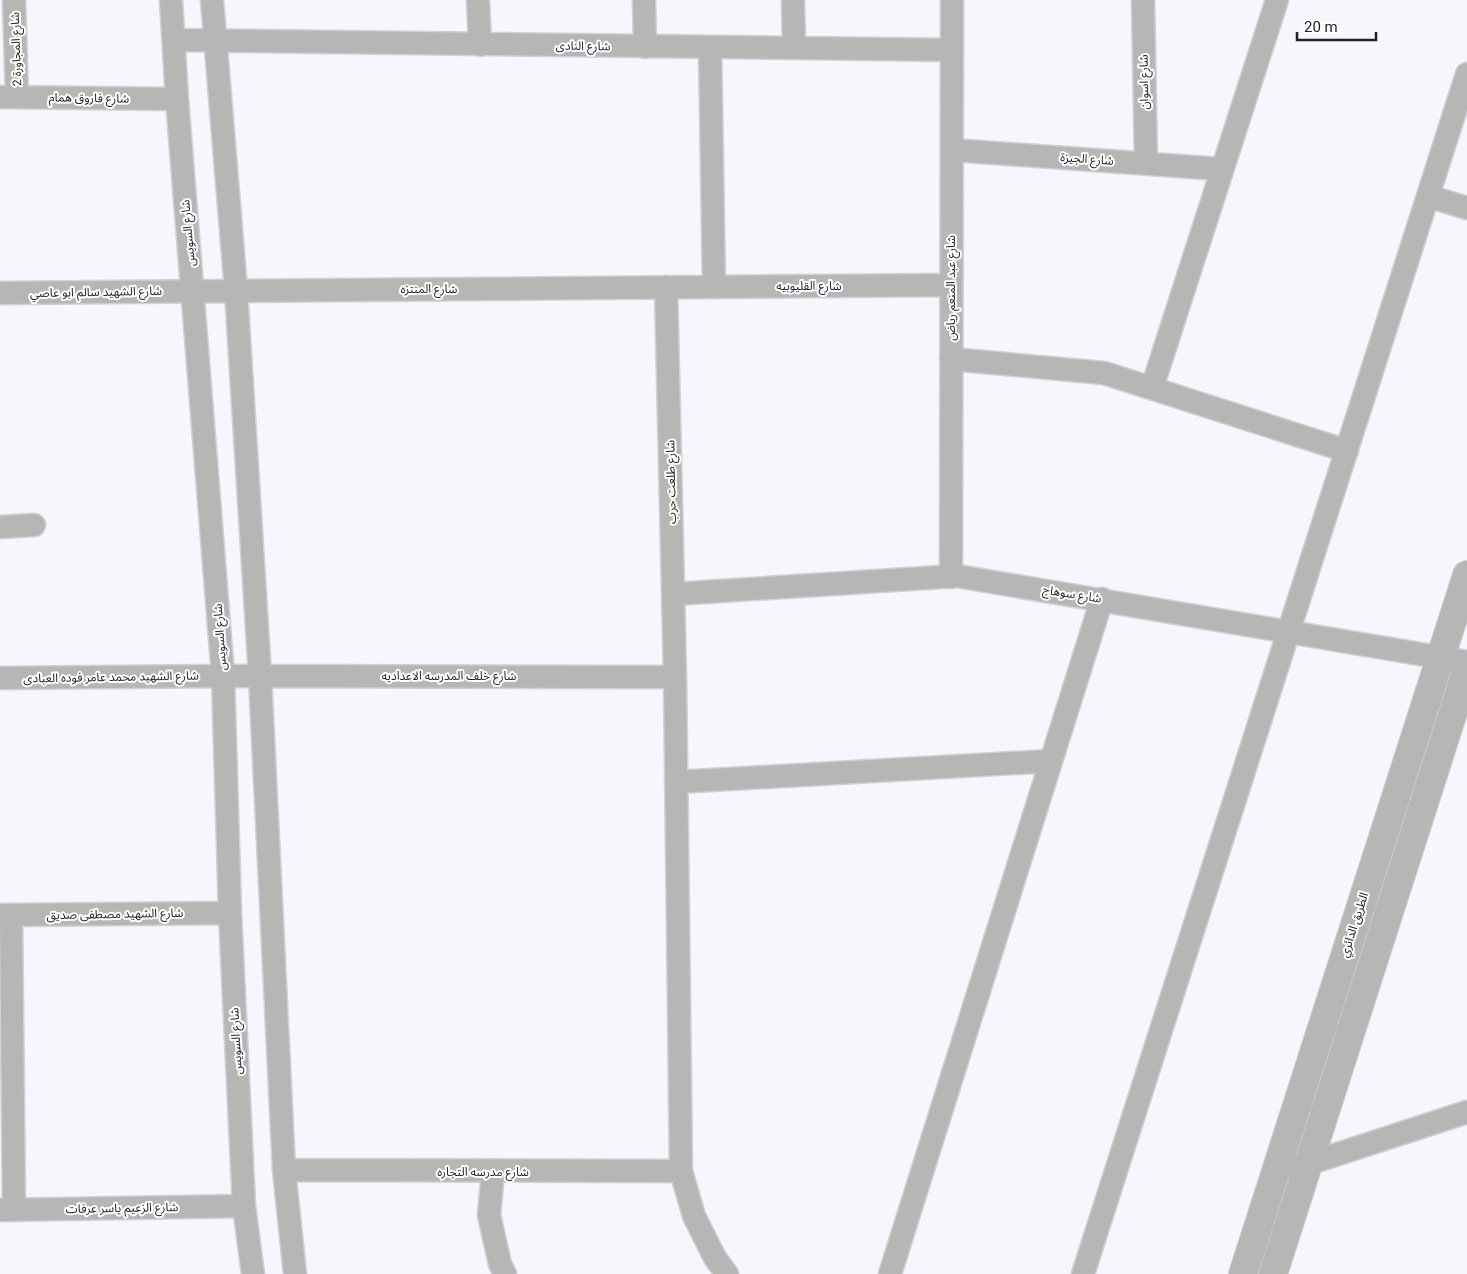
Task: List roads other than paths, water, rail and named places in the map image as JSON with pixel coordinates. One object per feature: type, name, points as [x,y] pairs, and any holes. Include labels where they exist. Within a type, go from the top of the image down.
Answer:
[{"type":"street","name":"شارع المجاورة 2","points":[[9,97],[14,0]]},
{"type":"street","name":"شارع السويس","points":[[171,0],[177,99],[223,676],[230,912],[244,1206],[253,1274]]},
{"type":"street","points":[[212,0],[236,290],[260,676],[284,1170],[295,1274]]},
{"type":"street","points":[[478,0],[480,45]]},
{"type":"street","points":[[644,0],[645,47]]},
{"type":"street","points":[[793,0],[794,48]]},
{"type":"street","name":"شارع عبد المنعم رياض","points":[[951,576],[952,0]]},
{"type":"street","name":"شارع اسوان","points":[[1142,0],[1146,163]]},
{"type":"street","points":[[1152,388],[1277,0]]},
{"type":"street","name":"شارع النادى","points":[[174,40],[952,50]]},
{"type":"street","points":[[710,47],[714,287]]},
{"type":"street","points":[[1083,1274],[1467,74]]},
{"type":"street","name":"شارع فاروق همام","points":[[9,97],[177,99]]},
{"type":"street","name":"شارع الجيزة","points":[[952,150],[1222,169]]},
{"type":"street","points":[[1428,196],[1467,208]]},
{"type":"street","name":"شارع القليوبيه","points":[[666,287],[951,285]]},
{"type":"street","name":"شارع المنتزه","points":[[193,290],[666,287]]},
{"type":"street","name":"شارع طلعت حرب","points":[[666,287],[676,677],[681,1171],[694,1216],[715,1258],[727,1274]]},
{"type":"street","name":"شارع الشهيد سالم ابو عاصي","points":[[0,293],[193,290]]},
{"type":"street","points":[[951,359],[1104,373],[1347,451]]},
{"type":"street","points":[[0,526],[34,525]]},
{"type":"street","name":"الطريق الدائري","points":[[1243,1274],[1467,575]]},
{"type":"street","name":"شارع سوهاج","points":[[673,594],[962,576],[1467,662]]},
{"type":"street","points":[[890,1274],[1102,599]]},
{"type":"street","points":[[1273,1274],[1467,669]]},
{"type":"street","name":"شارع خلف المدرسه الاعداديه","points":[[223,676],[676,677]]},
{"type":"street","name":"شارع الشهيد محمد عامر فوده العبادى","points":[[0,678],[223,676]]},
{"type":"street","points":[[676,782],[1051,761]]},
{"type":"street","name":"شارع الشهيد مصطفى صديق","points":[[6,915],[230,912]]},
{"type":"street","points":[[6,915],[7,1210]]},
{"type":"street","points":[[1273,1176],[1467,1112]]},
{"type":"street","name":"شارع مدرسه التجاره","points":[[284,1170],[681,1171]]},
{"type":"street","points":[[493,1172],[489,1215],[500,1264],[505,1274]]},
{"type":"street","name":"شارع الزعيم ياسر عرفات","points":[[7,1210],[244,1206]]}]
